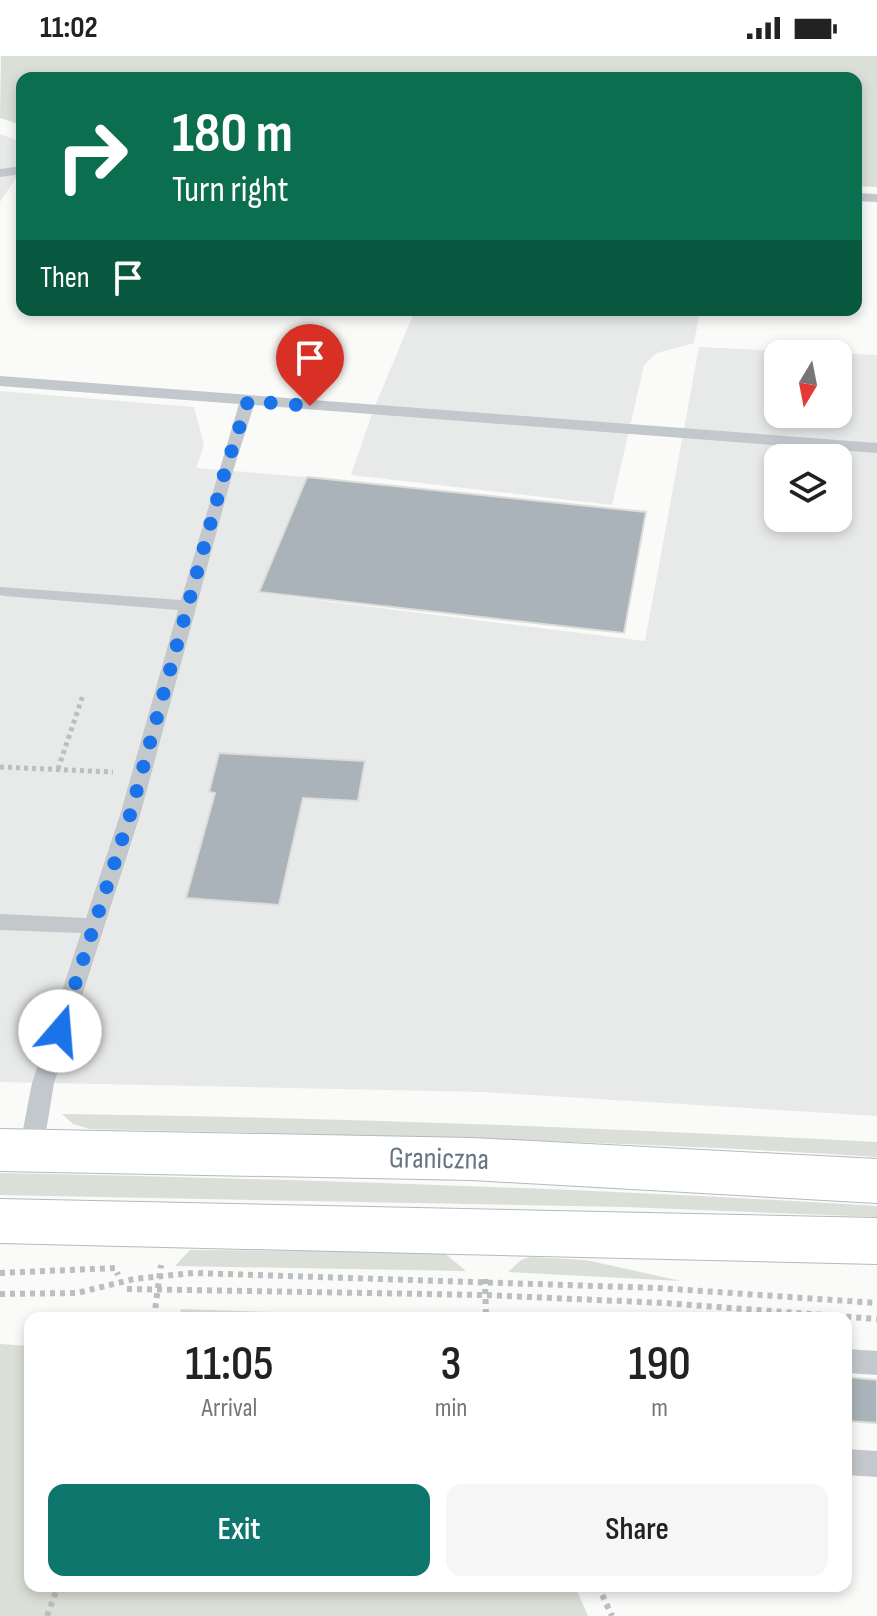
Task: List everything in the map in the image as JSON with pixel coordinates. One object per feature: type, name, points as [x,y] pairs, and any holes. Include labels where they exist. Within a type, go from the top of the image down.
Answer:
[{"type":"main road","name":"Graniczna","points":[[16,1150],[472,1159],[877,1181]]},
{"type":"main road","points":[[0,1221],[877,1241]]},
{"type":"lane","points":[[0,381],[877,448]]},
{"type":"lane","points":[[16,1150],[43,1083],[142,774],[225,471],[248,401]]},
{"type":"lane","points":[[4,591],[189,606]]},
{"type":"lane","points":[[0,922],[94,926]]},
{"type":"lane","points":[[852,1361],[877,1363]]},
{"type":"lane","points":[[852,1462],[877,1464]]},
{"type":"path","points":[[58,769],[83,695]]},
{"type":"path","points":[[0,767],[142,774]]},
{"type":"path","points":[[0,1273],[115,1268],[118,1275]]},
{"type":"path","points":[[0,1294],[77,1293],[134,1279],[194,1273],[658,1288],[877,1303]]},
{"type":"path","points":[[127,1289],[341,1291],[515,1297],[784,1312]]},
{"type":"path","points":[[852,1317],[877,1319]]},
{"type":"path","points":[[47,1616],[56,1592]]},
{"type":"path","points":[[601,1592],[612,1616]]},
{"type":"shaded area","points":[[1,56],[877,56],[877,187],[862,186],[862,72],[16,72],[16,123],[0,118]]},
{"type":"shaded area","points":[[0,134],[16,140],[16,178],[0,202]]},
{"type":"shaded area","points":[[413,316],[699,316],[694,343],[657,353],[644,365],[612,505],[351,475],[373,411]]},
{"type":"shaded area","points":[[699,347],[764,350],[764,428],[852,428],[852,354],[877,355],[877,1116],[483,1092],[0,1082],[0,391],[194,407],[204,445],[196,468],[307,477],[260,593],[645,641]]},
{"type":"shaded area","points":[[62,1114],[470,1124],[877,1142],[877,1157],[582,1142],[90,1129],[73,1124]]},
{"type":"shaded area","points":[[0,1173],[329,1181],[658,1194],[877,1206],[877,1217],[625,1207],[0,1195]]},
{"type":"shaded area","points":[[190,1250],[443,1252],[466,1271],[175,1266]]},
{"type":"shaded area","points":[[530,1257],[586,1260],[681,1281],[508,1272],[521,1260]]},
{"type":"shaded area","points":[[181,1309],[268,1312],[180,1312]]},
{"type":"shaded area","points":[[0,1344],[24,1346],[24,1592],[578,1592],[588,1616],[0,1616]]},
{"type":"building","points":[[307,477],[646,512],[624,633],[259,592]]},
{"type":"building","points":[[219,753],[365,761],[358,801],[303,798],[279,905],[186,898],[215,793],[209,792]]},
{"type":"building","points":[[852,1378],[877,1380],[877,1423],[852,1421]]},
{"type":"route","points":[[60,1031],[130,815],[225,471],[248,401],[310,406]]}]
